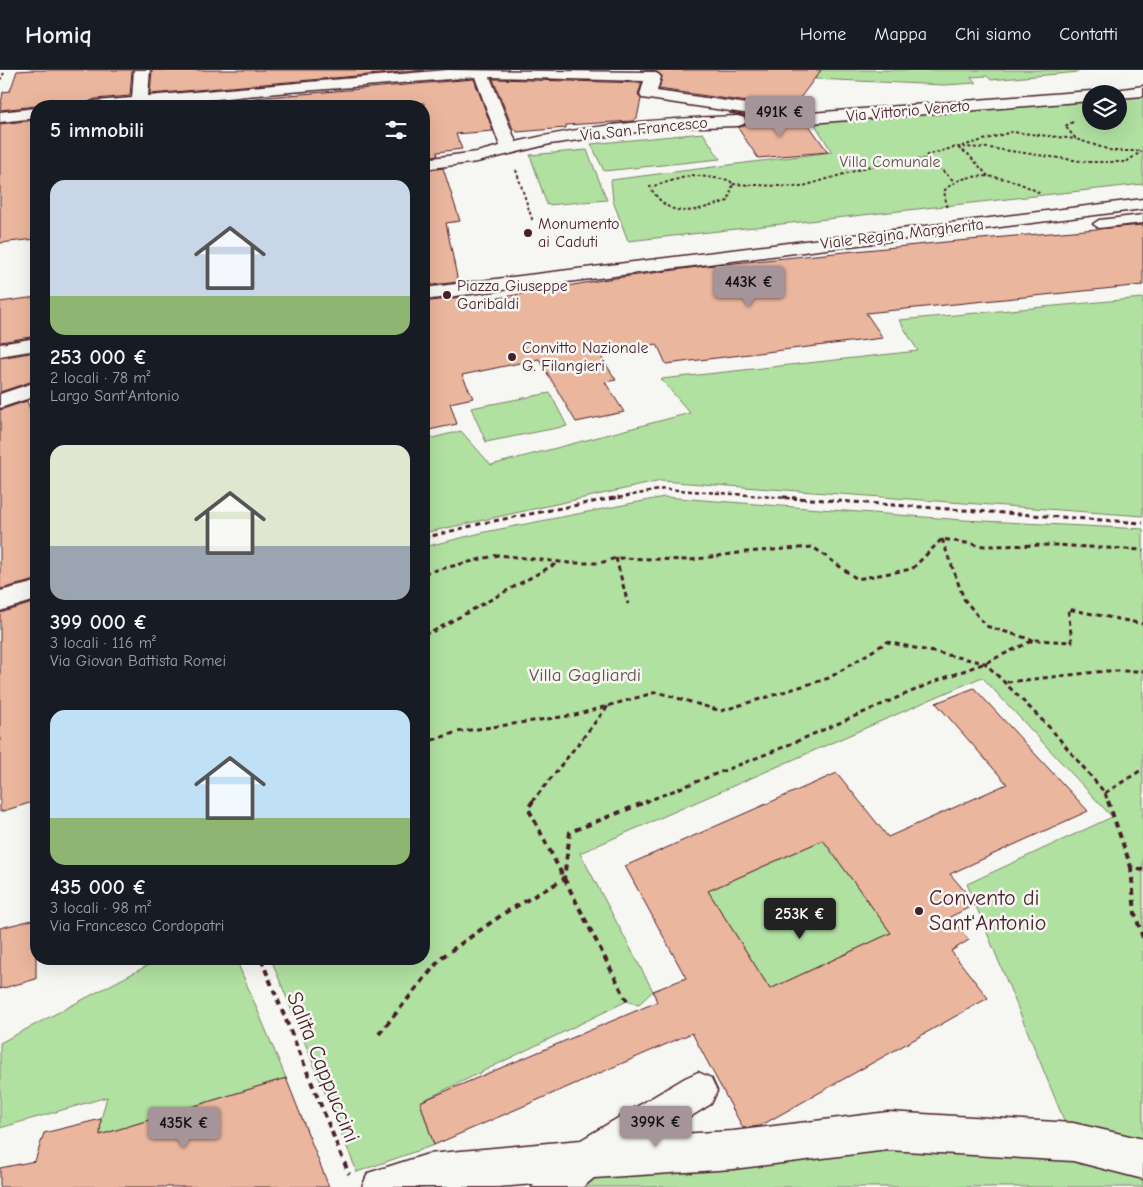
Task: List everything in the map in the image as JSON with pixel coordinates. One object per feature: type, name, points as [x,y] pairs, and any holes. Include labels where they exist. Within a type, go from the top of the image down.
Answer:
[{"type":"street","points":[[139,100],[142,70]]},
{"type":"street","points":[[282,100],[286,70]]},
{"type":"street","points":[[175,100],[284,88],[480,71],[510,150]]},
{"type":"street","name":"Via Vittorio Veneto","points":[[480,71],[653,77],[648,95],[811,118],[1082,97]]},
{"type":"street","points":[[1127,93],[1143,92]]},
{"type":"street","points":[[0,117],[30,114]]},
{"type":"street","name":"Via San Francesco","points":[[430,163],[476,158],[550,139],[666,124],[811,118]]},
{"type":"street","name":"Viale Regina Margherita","points":[[430,293],[1143,204]]},
{"type":"street","points":[[0,350],[30,345]]},
{"type":"street","points":[[0,401],[30,391]]},
{"type":"street","points":[[0,601],[30,593]]},
{"type":"street","points":[[552,1187],[586,1159],[698,1091]]},
{"type":"street","points":[[367,1183],[428,1174],[586,1159],[733,1150],[888,1131],[1073,1142],[1143,1159]]},
{"type":"lane","points":[[1099,224],[1143,219]]},
{"type":"path","points":[[0,80],[4,74]]},
{"type":"path","points":[[1074,121],[1065,126],[1076,139]]},
{"type":"path","points":[[733,184],[728,201],[685,213],[659,202],[650,187],[692,175],[729,180],[733,184],[800,187],[871,166],[924,159],[927,156],[956,147],[1012,132],[1076,139],[1113,151],[1142,151]]},
{"type":"path","points":[[956,147],[989,148],[1087,162],[1126,162],[1142,151]]},
{"type":"path","points":[[956,147],[968,154],[988,176]]},
{"type":"path","points":[[510,150],[532,222]]},
{"type":"path","points":[[924,159],[936,165],[954,181]]},
{"type":"path","points":[[948,208],[944,191],[954,181],[988,176],[1030,186],[1043,195]]},
{"type":"path","points":[[430,536],[483,523],[664,489],[1143,523]]},
{"type":"path","points":[[942,539],[984,546],[1055,545],[1143,550]]},
{"type":"path","points":[[430,572],[498,555],[559,562],[600,563],[616,558],[690,560],[745,552],[813,547],[857,579],[912,569],[942,539]]},
{"type":"path","points":[[942,539],[964,599],[986,626],[1034,640],[1072,642],[1068,609],[1143,624]]},
{"type":"path","points":[[616,558],[628,604]]},
{"type":"path","points":[[430,632],[559,562]]},
{"type":"path","points":[[564,879],[570,832],[778,749],[936,680],[985,663],[1034,640]]},
{"type":"path","points":[[430,741],[457,732],[575,715],[657,692],[721,712],[829,678],[887,642],[985,663],[1052,729],[1105,793],[1131,867],[1135,914],[1143,938]]},
{"type":"path","points":[[1006,682],[1105,671],[1143,671]]},
{"type":"path","points":[[608,706],[528,808],[627,1001]]},
{"type":"path","points":[[1105,793],[1143,769]]},
{"type":"path","points":[[1131,867],[1143,870]]},
{"type":"path","points":[[379,1034],[442,957],[506,912],[564,879]]},
{"type":"path","name":"Salita Cappuccini","points":[[264,965],[367,1183]]},
{"type":"green space","points":[[821,70],[1077,70],[1079,72],[991,80],[987,76],[971,77],[976,83],[944,85],[815,79]]},
{"type":"green space","name":"Villa Comunale","points":[[1143,91],[1143,184],[628,241],[613,201],[611,180],[832,152],[811,118],[1082,97],[1082,130],[1127,130],[1127,93]]},
{"type":"green space","points":[[703,133],[720,159],[604,171],[591,144]]},
{"type":"green space","points":[[587,150],[607,200],[547,205],[530,155]]},
{"type":"green space","points":[[1143,298],[1143,516],[661,481],[430,532],[430,439],[461,431],[491,465],[690,413],[661,379],[918,351],[899,320]]},
{"type":"green space","points":[[550,393],[567,426],[486,442],[471,408]]},
{"type":"green space","name":"Villa Gagliardi","points":[[664,497],[963,520],[1143,529],[1143,1187],[552,1187],[586,1159],[1073,1142],[967,884],[1112,817],[982,677],[580,853],[653,991],[638,1005],[627,1001],[420,1102],[434,1145],[357,1172],[273,965],[430,965],[430,546],[485,532]]},
{"type":"green space","points":[[823,840],[891,933],[770,989],[708,891]]},
{"type":"green space","points":[[149,965],[239,965],[286,1078],[100,1135],[101,1119],[107,1097],[0,1128],[0,1043]]},
{"type":"building","points":[[132,70],[130,96],[93,100],[30,100],[30,107],[0,110],[3,92],[10,91],[17,71]]},
{"type":"building","points":[[152,70],[425,70],[150,94]]},
{"type":"building","points":[[654,70],[821,70],[794,106],[796,109],[659,89],[662,76]]},
{"type":"building","points":[[474,79],[493,131],[456,134],[462,149],[437,152],[438,155],[430,156],[430,100],[232,100]]},
{"type":"building","points":[[493,79],[642,83],[638,94],[641,99],[637,118],[632,121],[566,125],[566,128],[517,132],[516,129],[513,129]]},
{"type":"building","points":[[729,113],[808,124],[828,152],[758,158],[738,128],[746,125],[748,120],[745,116]]},
{"type":"building","points":[[30,121],[30,240],[0,243],[0,124]]},
{"type":"building","points":[[443,168],[460,221],[446,223],[458,282],[430,285],[430,170]]},
{"type":"building","points":[[1143,225],[1143,285],[866,313],[883,338],[666,364],[657,344],[600,355],[616,380],[605,382],[624,412],[576,422],[539,359],[462,375],[473,398],[450,403],[457,424],[430,430],[430,301],[461,297],[463,304],[608,279],[705,266]]},
{"type":"building","points":[[30,298],[30,337],[0,342],[0,302]]},
{"type":"building","points":[[30,353],[30,382],[0,392],[0,358]]},
{"type":"building","points":[[27,401],[30,409],[30,582],[0,589],[0,410]]},
{"type":"building","points":[[30,604],[30,803],[0,812],[0,613]]},
{"type":"building","points":[[974,688],[1088,811],[950,874],[976,904],[950,917],[969,940],[951,951],[988,998],[760,1126],[743,1128],[692,1033],[434,1145],[420,1102],[657,1002],[653,991],[686,978],[625,866],[837,773],[888,837],[1007,784],[936,703]],"holes":[[[823,840],[891,933],[770,989],[708,891]]]},
{"type":"building","points":[[30,920],[30,965],[36,965],[36,979],[0,989],[0,928]]},
{"type":"building","points":[[286,1078],[329,1187],[0,1187],[0,1168],[35,1161],[44,1133],[101,1119],[100,1135]]},
{"type":"place","name":"Monumento ai Caduti","points":[[528,233]]},
{"type":"place","name":"Piazza Giuseppe Garibaldi","points":[[447,295]]},
{"type":"place","name":"Convitto Nazionale G. Filangieri","points":[[512,357]]},
{"type":"place","name":"Convento di Sant'Antonio","points":[[919,911]]}]
